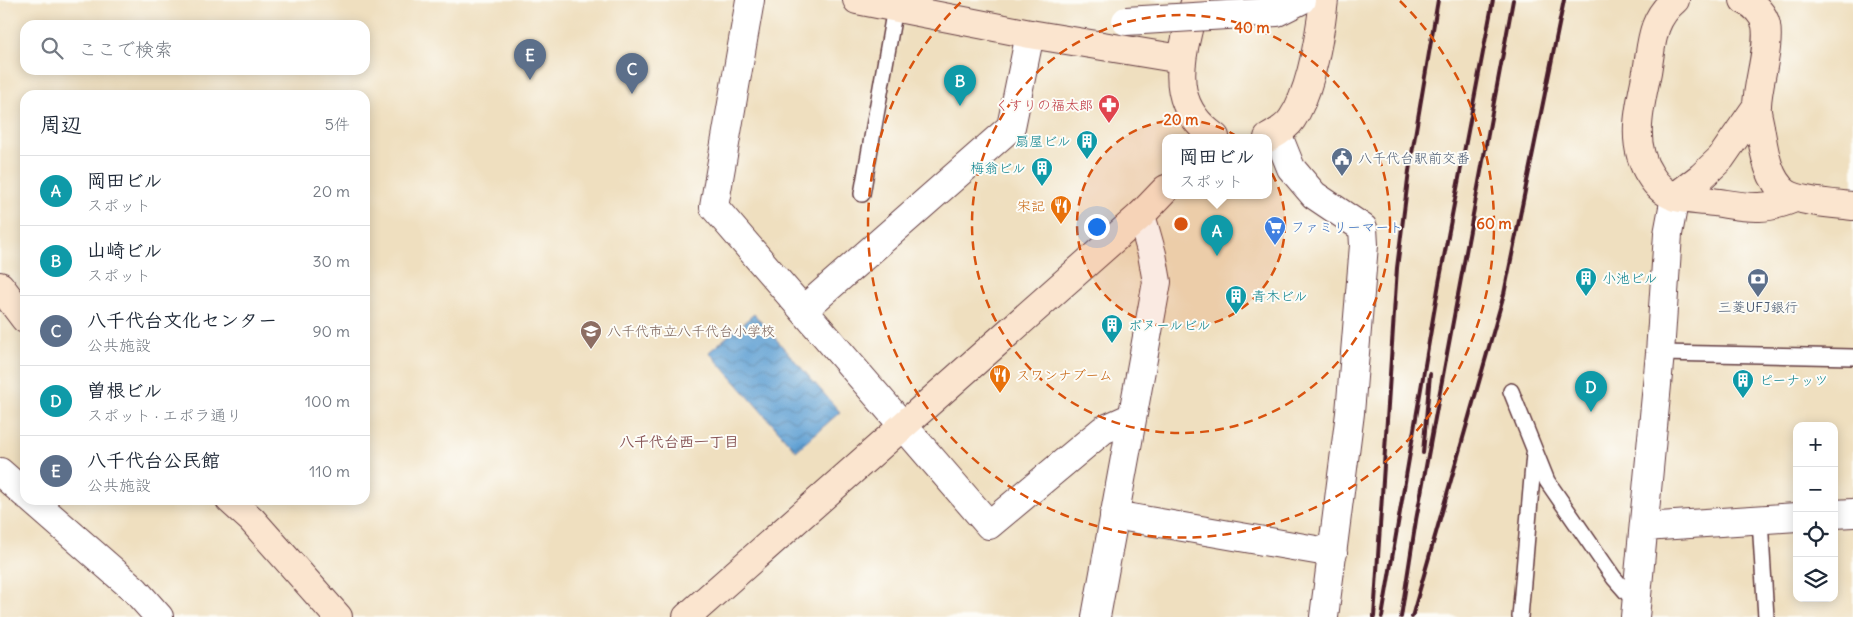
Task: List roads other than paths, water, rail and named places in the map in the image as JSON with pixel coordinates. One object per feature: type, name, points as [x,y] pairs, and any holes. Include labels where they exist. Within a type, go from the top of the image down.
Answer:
[{"type":"street","points":[[750,0],[714,207],[990,526],[1102,430],[1132,417]]},
{"type":"street","points":[[858,0],[896,8],[976,12],[1030,34],[1181,60]]},
{"type":"street","points":[[1196,0],[1181,60],[1180,79],[1182,95],[1199,124],[1208,134]]},
{"type":"street","points":[[1126,21],[1277,12],[1301,0]]},
{"type":"street","points":[[1324,0],[1309,78],[1301,101],[1292,119],[1273,135],[1291,168],[1314,195],[1363,228],[1364,245],[1350,413],[1324,617]]},
{"type":"street","points":[[1675,0],[1664,9],[1655,25],[1637,127],[1642,163],[1656,186],[1675,197],[1756,208],[1776,206],[1795,198]]},
{"type":"street","points":[[1749,1],[1759,12],[1766,24],[1766,39],[1757,106],[1771,174],[1785,193],[1795,198],[1853,206]]},
{"type":"street","points":[[803,310],[1011,127],[1030,34]]},
{"type":"street","points":[[1635,610],[1660,353],[1668,234],[1675,197],[1701,177],[1721,158],[1757,106]]},
{"type":"street","points":[[686,617],[904,427],[1141,215],[1162,194]]},
{"type":"street","points":[[1096,617],[1157,282],[1152,254],[1141,215]]},
{"type":"street","points":[[0,286],[20,312]]},
{"type":"street","points":[[0,472],[20,490]]},
{"type":"street","points":[[38,505],[135,590],[159,617]]},
{"type":"street","points":[[236,505],[252,520],[338,617]]},
{"type":"street","points":[[1838,514],[1853,513]]},
{"type":"street","points":[[1114,515],[1333,553]]},
{"type":"street","points":[[1644,527],[1793,517]]},
{"type":"lane","points":[[862,194],[896,8]]},
{"type":"lane","points":[[1660,353],[1853,357]]},
{"type":"lane","points":[[1511,391],[1547,481],[1635,610]]},
{"type":"lane","points":[[1520,617],[1534,450]]},
{"type":"lane","points":[[1760,520],[1766,617]]},
{"type":"water","points":[[754,314],[840,412],[796,451],[709,352]]},
{"type":"railway","points":[[1374,617],[1397,268],[1409,171],[1438,0]]},
{"type":"railway","points":[[1382,617],[1439,283],[1493,0]]},
{"type":"railway","points":[[1401,617],[1416,520],[1513,0]]},
{"type":"railway","points":[[1412,617],[1504,294],[1564,0]]},
{"type":"railway","points":[[1423,453],[1430,374]]},
{"type":"place","name":"八千代台公民館","points":[[530,80]]},
{"type":"place","name":"八千代台文化センター","points":[[632,94]]},
{"type":"place","name":"山崎ビル","points":[[960,106]]},
{"type":"place","name":"くすりの福太郎","points":[[1109,124]]},
{"type":"place","name":"扇屋ビル","points":[[1087,160]]},
{"type":"place","name":"八千代台駅前交番","points":[[1342,177]]},
{"type":"place","name":"梅翁ビル","points":[[1042,187]]},
{"type":"place","name":"宋記","points":[[1061,225]]},
{"type":"place","name":"ファミリーマート","points":[[1275,246]]},
{"type":"place","name":"岡田ビル","points":[[1217,256]]},
{"type":"place","name":"小池ビル","points":[[1586,297]]},
{"type":"place","name":"三菱UFJ銀行","points":[[1758,298]]},
{"type":"place","name":"青木ビル","points":[[1236,315]]},
{"type":"place","name":"ボヌールビル","points":[[1112,344]]},
{"type":"place","name":"八千代市立八千代台小学校","points":[[591,350]]},
{"type":"place","name":"スワンナブーム","points":[[1000,394]]},
{"type":"place","name":"ピーナッツ","points":[[1743,399]]},
{"type":"place","name":"曽根ビル","points":[[1591,412]]},
{"type":"district","name":"八千代台西一丁目","points":[[679,442]]}]
